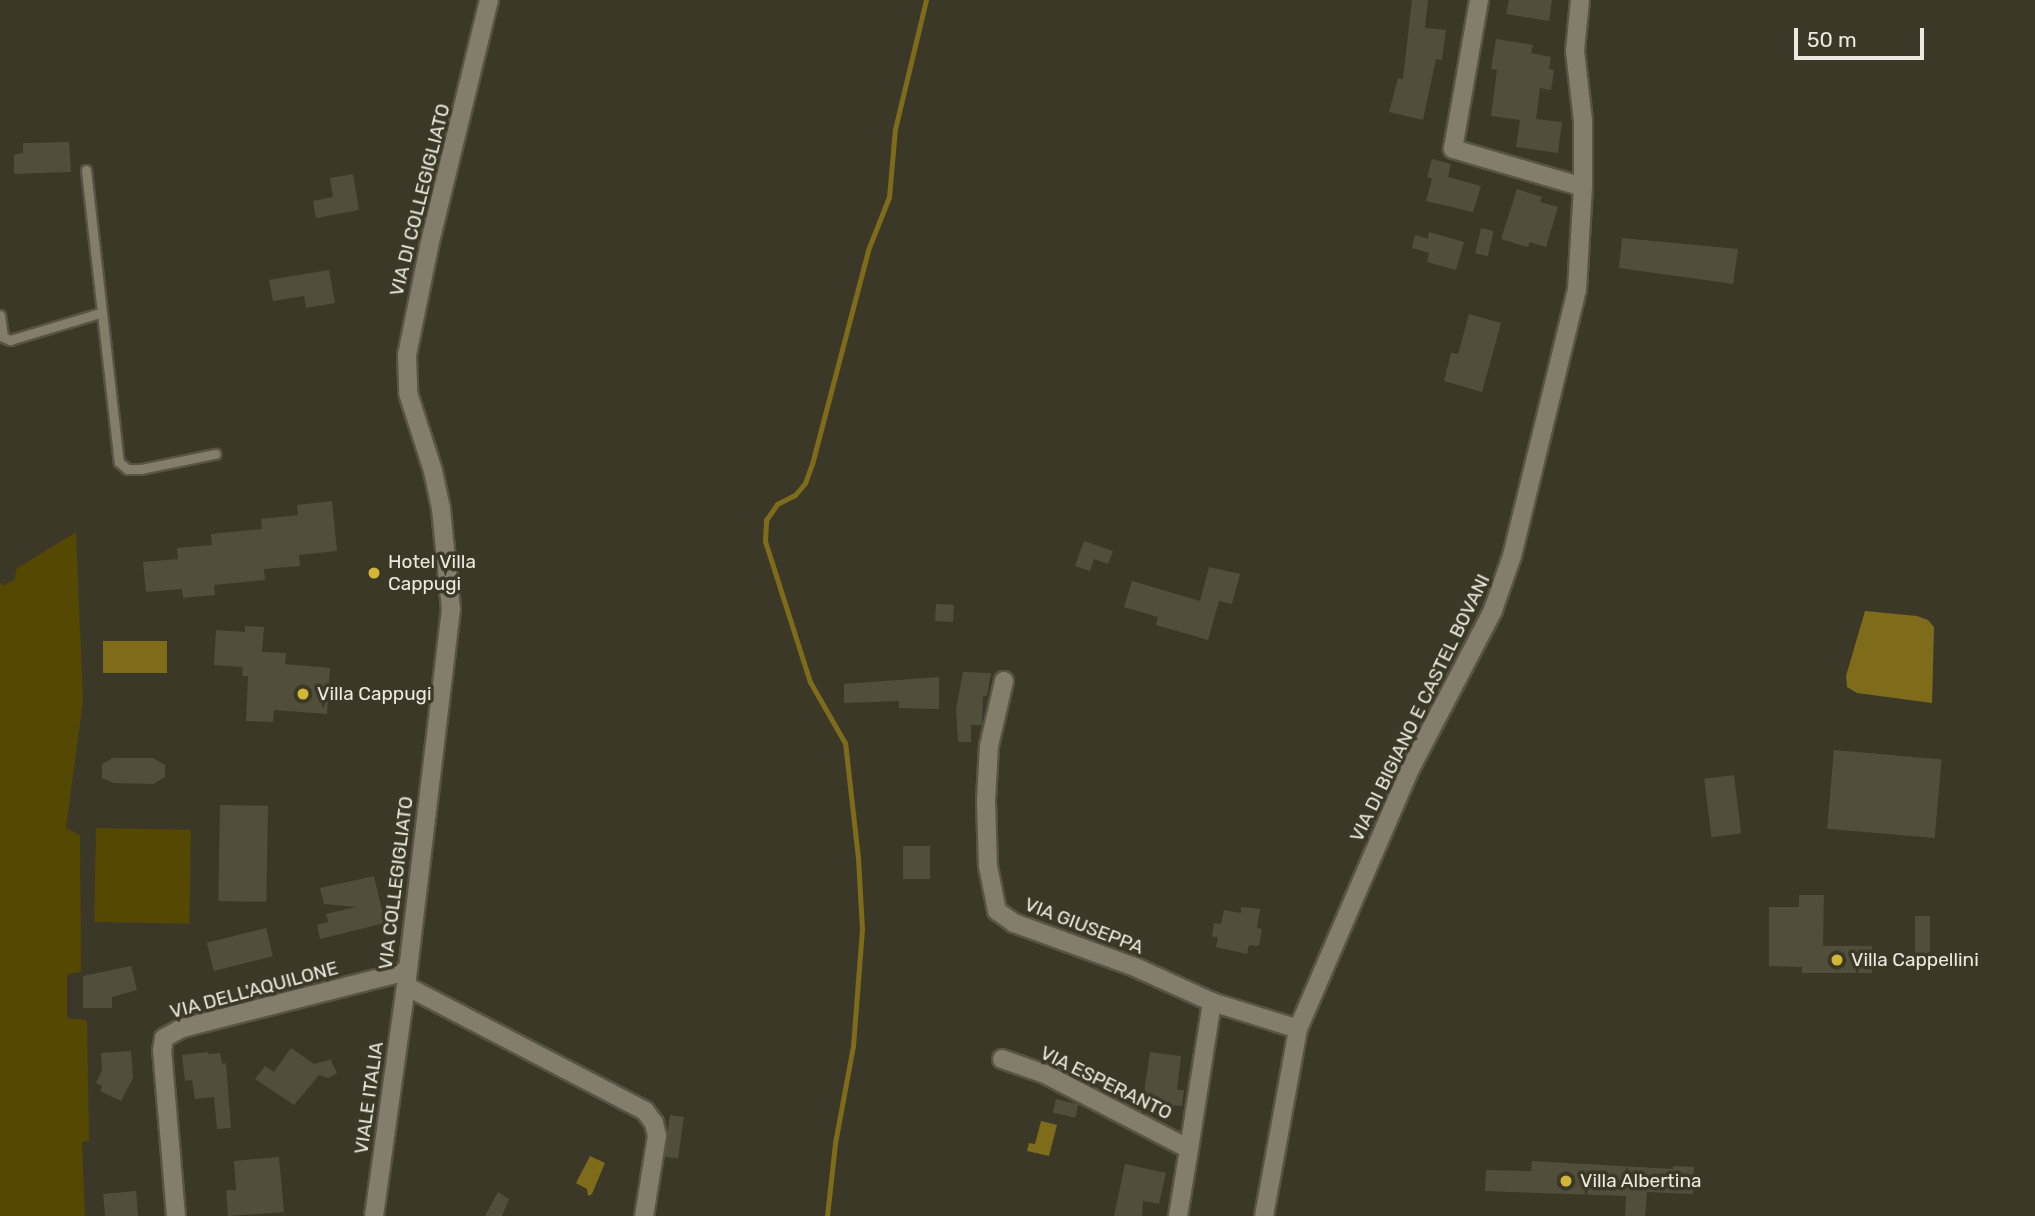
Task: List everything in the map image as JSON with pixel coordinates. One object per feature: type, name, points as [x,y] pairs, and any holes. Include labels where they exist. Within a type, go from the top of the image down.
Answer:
[{"type":"street","name":"VIA DI COLLEGIGLIATO","points":[[412,412],[406,377],[408,339],[489,0]]},
{"type":"street","points":[[1479,0],[1453,149],[1583,187]]},
{"type":"street","name":"VIA DI BIGIANO E CASTEL BOVANI","points":[[1264,1216],[1298,1029],[1409,771],[1471,656],[1504,585],[1573,312],[1583,187],[1583,121],[1575,51],[1580,0]]},
{"type":"street","name":"VIA COLLEGIGLIATO","points":[[412,412],[439,498],[451,609],[406,978],[645,1111],[654,1123],[657,1136],[644,1216]]},
{"type":"street","name":"VIA GIUSEPPA","points":[[1004,681],[989,746],[986,800],[988,866],[997,911],[1014,923],[1135,967],[1212,1002],[1298,1029]]},
{"type":"street","name":"VIA DELL'AQUILONE","points":[[176,1216],[162,1051],[164,1038],[175,1030],[406,978]]},
{"type":"street","name":"VIALE ITALIA","points":[[374,1216],[406,978]]},
{"type":"street","name":"VIA ESPERANTO","points":[[1178,1216],[1212,1002]]},
{"type":"street","name":"VIA ESPERANTO","points":[[1002,1059],[1045,1074],[1189,1149]]},
{"type":"lane","points":[[86,170],[100,313],[119,462],[127,469],[141,469],[215,454]]},
{"type":"lane","points":[[0,315],[3,337],[10,340],[100,313]]},
{"type":"shaded area","points":[[76,532],[83,701],[66,828],[80,835],[81,972],[67,974],[67,1018],[87,1020],[89,1141],[82,1142],[85,1216],[0,1216],[0,582],[2,586],[15,579],[16,569]]},
{"type":"shaded area","points":[[1865,611],[1917,616],[1928,620],[1934,627],[1932,703],[1857,693],[1847,687],[1846,676]]},
{"type":"shaded area","points":[[103,641],[167,641],[167,673],[103,673]]},
{"type":"shaded area","points":[[96,828],[191,830],[189,924],[94,922]]},
{"type":"shaded area","points":[[1041,1121],[1057,1125],[1049,1156],[1027,1151],[1029,1143],[1035,1144]]},
{"type":"shaded area","points":[[590,1156],[605,1163],[592,1194],[588,1196],[587,1189],[576,1183]]},
{"type":"building","points":[[1412,0],[1428,0],[1425,28],[1446,30],[1442,60],[1436,59],[1423,120],[1389,112],[1398,78],[1403,79]]},
{"type":"building","points":[[1509,0],[1552,0],[1549,21],[1506,14]]},
{"type":"building","points":[[1496,39],[1533,45],[1531,53],[1551,57],[1549,69],[1554,70],[1551,90],[1540,88],[1536,119],[1562,122],[1558,153],[1516,147],[1520,120],[1491,116],[1497,70],[1491,69]]},
{"type":"building","points":[[69,142],[71,172],[14,174],[14,155],[23,153],[23,143]]},
{"type":"building","points":[[1432,159],[1451,164],[1448,177],[1481,186],[1473,212],[1426,201],[1432,179],[1427,177]]},
{"type":"building","points":[[353,174],[359,210],[316,218],[313,201],[333,197],[330,178]]},
{"type":"building","points":[[1517,189],[1542,197],[1540,202],[1558,207],[1546,247],[1530,242],[1528,247],[1501,239]]},
{"type":"building","points":[[1481,228],[1494,231],[1488,256],[1475,253]]},
{"type":"building","points":[[1429,232],[1464,242],[1456,270],[1427,262],[1429,253],[1412,248],[1415,235],[1428,239]]},
{"type":"building","points":[[1622,238],[1738,249],[1733,284],[1619,268]]},
{"type":"building","points":[[329,270],[335,303],[306,308],[304,296],[273,301],[269,280]]},
{"type":"building","points":[[1469,314],[1501,323],[1482,392],[1444,381],[1451,353],[1458,354]]},
{"type":"building","points":[[332,501],[337,551],[299,555],[300,566],[264,569],[265,580],[214,585],[215,595],[183,598],[182,589],[146,592],[143,562],[178,559],[177,548],[212,545],[211,534],[262,529],[261,519],[298,515],[297,505]]},
{"type":"building","points":[[1084,541],[1113,551],[1108,564],[1094,559],[1090,571],[1075,566]]},
{"type":"building","points":[[1209,567],[1240,574],[1232,604],[1219,601],[1208,640],[1156,625],[1158,617],[1124,607],[1132,581],[1200,601]]},
{"type":"building","points":[[936,604],[954,605],[953,622],[935,621]]},
{"type":"building","points":[[245,626],[264,627],[262,652],[286,653],[285,664],[330,668],[327,714],[274,710],[273,722],[246,721],[248,676],[242,676],[243,667],[214,665],[216,630],[245,632]]},
{"type":"building","points":[[963,672],[991,673],[987,696],[983,696],[982,725],[971,725],[971,742],[958,742],[956,709]]},
{"type":"building","points":[[939,677],[939,709],[899,708],[899,701],[844,703],[844,684]]},
{"type":"building","points":[[1834,750],[1942,759],[1935,838],[1827,829]]},
{"type":"building","points":[[113,758],[153,758],[165,765],[165,777],[153,784],[114,783],[102,778],[102,764]]},
{"type":"building","points":[[1734,775],[1741,834],[1711,837],[1704,779]]},
{"type":"building","points":[[220,805],[268,806],[266,902],[218,901]]},
{"type":"building","points":[[903,846],[930,846],[930,879],[903,879]]},
{"type":"building","points":[[374,876],[385,923],[320,939],[317,925],[328,922],[326,914],[356,907],[324,904],[320,888]]},
{"type":"building","points":[[1799,895],[1824,895],[1823,946],[1872,946],[1872,973],[1802,973],[1802,967],[1769,966],[1769,907],[1799,907]]},
{"type":"building","points":[[1241,907],[1260,909],[1257,928],[1262,929],[1259,946],[1249,945],[1247,954],[1216,947],[1218,938],[1212,936],[1214,923],[1221,924],[1224,910],[1241,913]]},
{"type":"building","points":[[1915,916],[1930,916],[1930,961],[1915,961]]},
{"type":"building","points":[[266,928],[273,956],[214,971],[207,943]]},
{"type":"building","points":[[131,966],[137,990],[112,997],[112,1008],[83,1008],[83,976]]},
{"type":"building","points":[[291,1048],[314,1064],[333,1059],[331,1061],[337,1073],[328,1078],[319,1075],[294,1105],[255,1079],[265,1066],[274,1072]]},
{"type":"building","points":[[131,1051],[133,1078],[121,1101],[100,1091],[102,1086],[96,1083],[102,1070],[101,1053]]},
{"type":"building","points":[[1150,1052],[1181,1056],[1177,1090],[1184,1090],[1182,1106],[1174,1105],[1173,1111],[1151,1108],[1152,1100],[1143,1099]]},
{"type":"building","points":[[220,1053],[222,1064],[226,1063],[231,1128],[217,1129],[214,1097],[195,1099],[192,1080],[185,1081],[182,1055]]},
{"type":"building","points":[[1056,1099],[1078,1104],[1075,1118],[1053,1113]]},
{"type":"building","points":[[670,1115],[684,1117],[678,1159],[664,1157]]},
{"type":"building","points":[[279,1157],[284,1212],[228,1216],[226,1190],[236,1190],[234,1161]]},
{"type":"building","name":"Villa Albertina","points":[[1532,1161],[1673,1169],[1673,1166],[1694,1167],[1693,1194],[1647,1192],[1645,1216],[1625,1216],[1626,1196],[1485,1191],[1486,1170],[1531,1171]]},
{"type":"building","points":[[1125,1164],[1166,1173],[1159,1204],[1143,1201],[1142,1216],[1114,1216]]},
{"type":"building","points":[[136,1191],[138,1216],[105,1216],[103,1194]]},
{"type":"building","points":[[498,1192],[509,1199],[502,1216],[485,1216]]},
{"type":"waterway","points":[[827,1216],[835,1143],[853,1046],[862,929],[858,858],[845,743],[810,682],[765,541],[766,520],[777,504],[795,495],[805,483],[812,464],[868,250],[889,197],[895,129],[926,0]]},
{"type":"place","name":"Hotel Villa Cappugi","points":[[374,573]]},
{"type":"place","name":"Villa Cappugi","points":[[303,694]]},
{"type":"place","name":"Villa Cappellini","points":[[1837,960]]},
{"type":"place","name":"Villa Albertina","points":[[1566,1181]]}]
